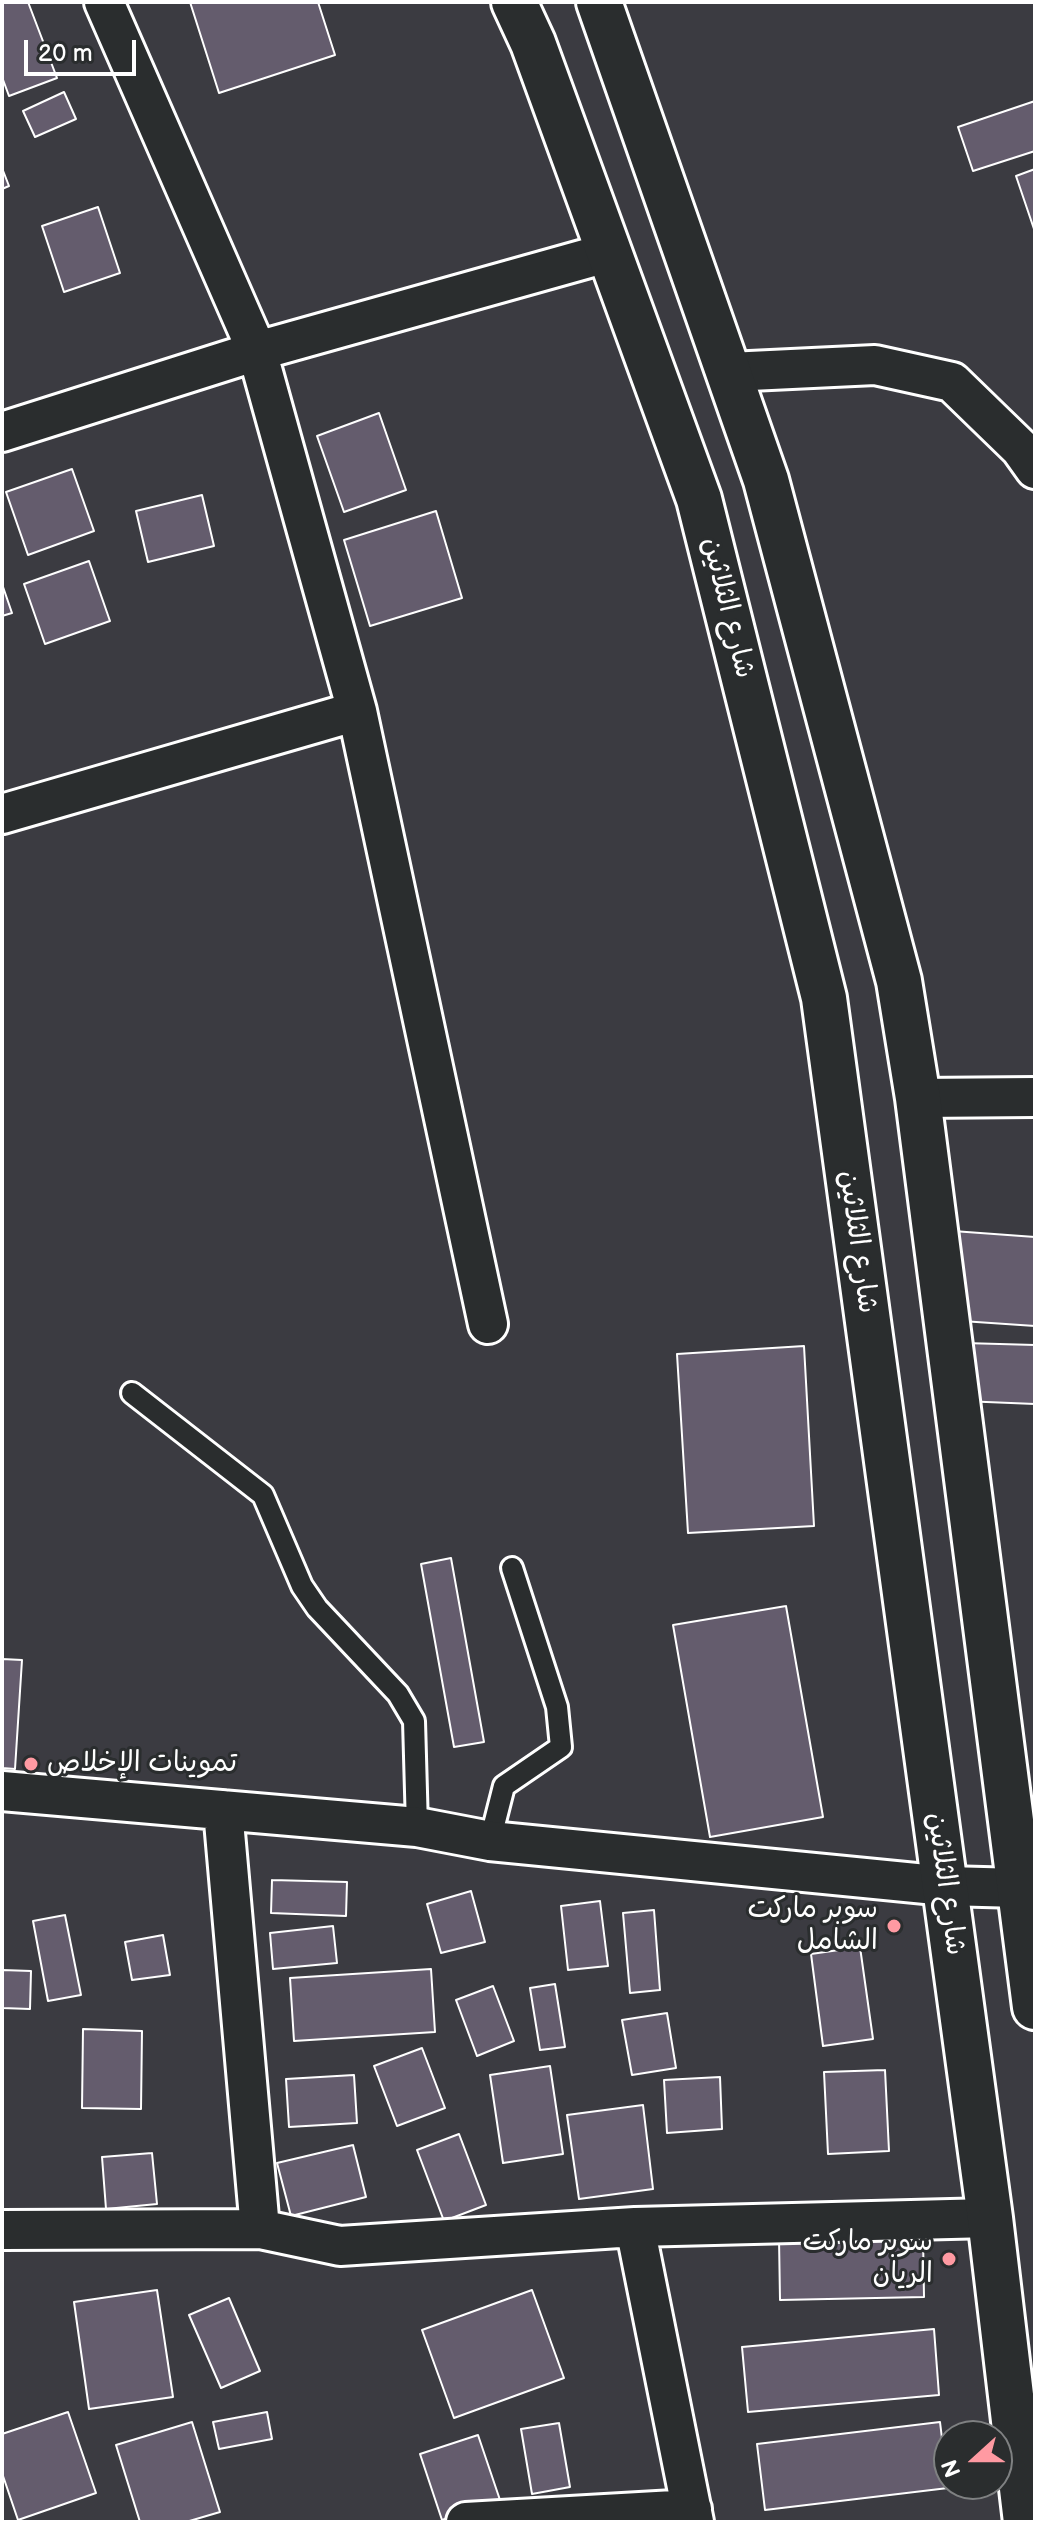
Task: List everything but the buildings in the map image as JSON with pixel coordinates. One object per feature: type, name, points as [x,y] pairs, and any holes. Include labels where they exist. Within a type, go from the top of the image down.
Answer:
[{"type":"street","points":[[104,2],[257,351],[357,711],[488,1324]]},
{"type":"street","name":"شارع الثلاثين","points":[[514,2],[533,43],[699,499],[824,998],[946,1886],[1026,2522]]},
{"type":"street","points":[[599,2],[766,480],[899,981],[918,1098],[1035,2007]]},
{"type":"street","points":[[2,432],[257,351],[610,252]]},
{"type":"street","points":[[729,372],[875,365],[952,382],[1020,448],[1035,469]]},
{"type":"street","points":[[2,814],[357,711]]},
{"type":"street","points":[[918,1098],[1035,1097]]},
{"type":"street","points":[[2,1791],[417,1827],[490,1841],[946,1886],[1020,1888]]},
{"type":"street","points":[[223,1810],[260,2229]]},
{"type":"street","points":[[2,2230],[260,2229],[340,2246],[635,2227],[990,2218]]},
{"type":"street","points":[[466,2522],[693,2515],[635,2227]]},
{"type":"lane","points":[[132,1393],[263,1495],[302,1586],[317,1608],[398,1694],[414,1721],[417,1827]]},
{"type":"lane","points":[[490,1841],[504,1786],[561,1747],[557,1707],[512,1568]]},
{"type":"place","name":"تموينات الإخلاص","points":[[31,1764]]},
{"type":"place","name":"سوبر ماركت الشامل","points":[[894,1926]]},
{"type":"place","name":"سوبر ماركت الريان","points":[[949,2259]]}]
